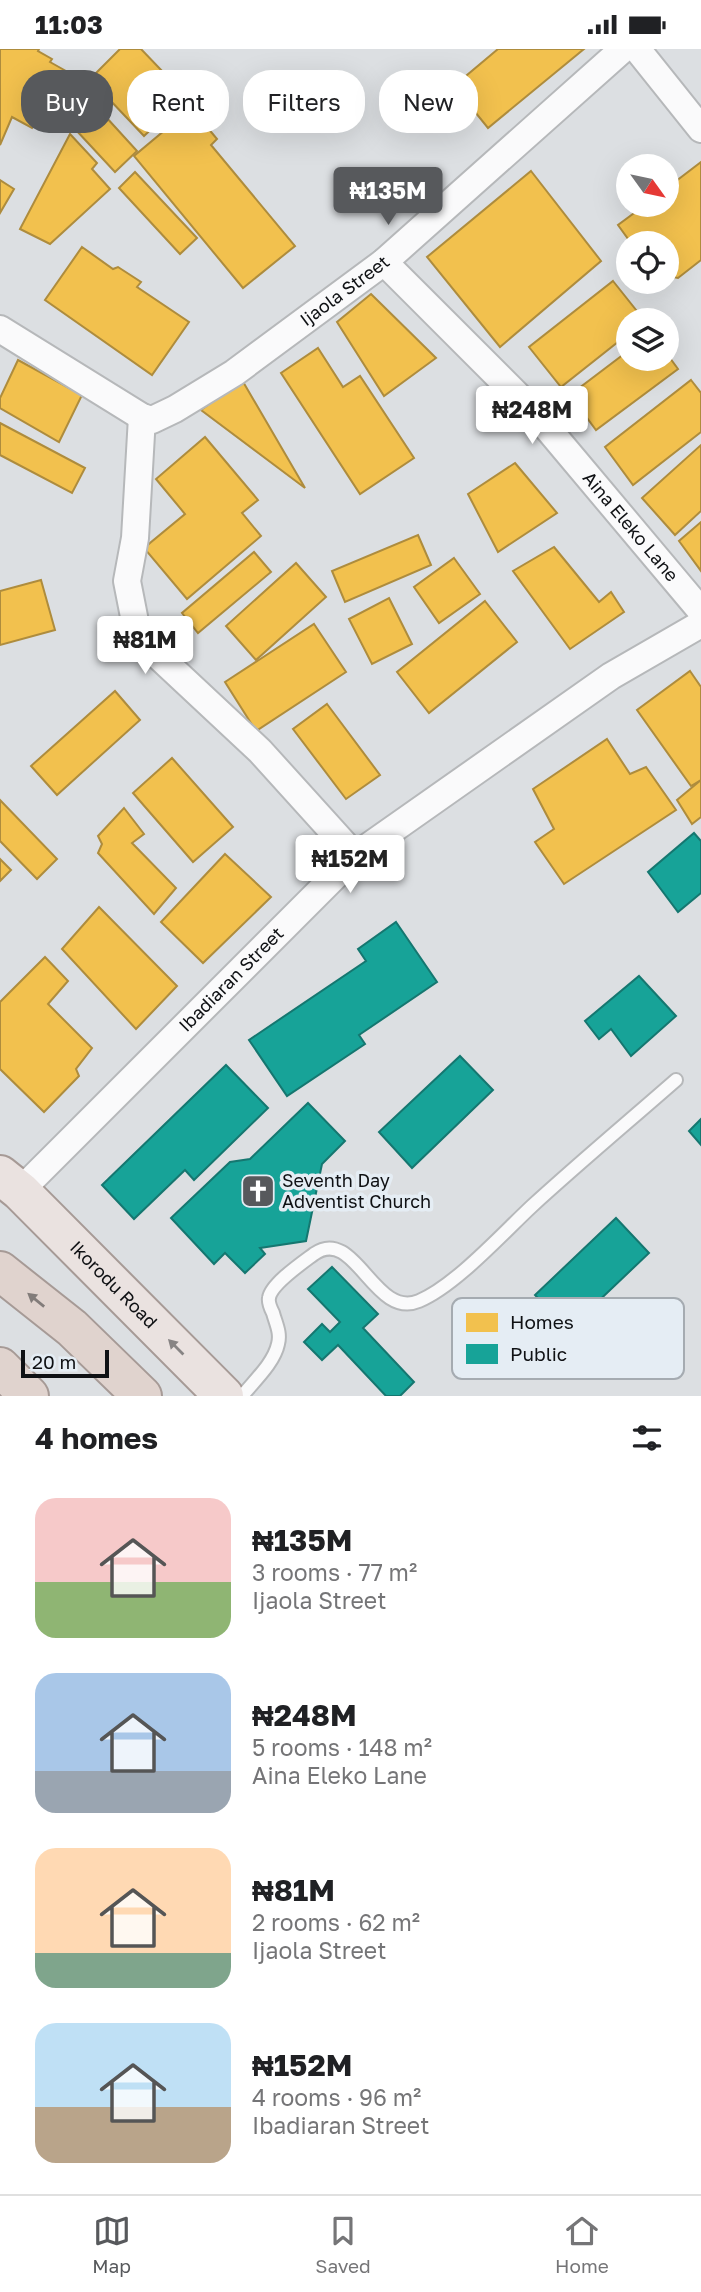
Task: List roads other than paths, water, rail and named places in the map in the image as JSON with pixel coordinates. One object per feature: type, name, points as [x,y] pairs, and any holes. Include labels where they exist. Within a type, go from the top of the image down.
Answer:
[{"type":"highway","points":[[0,1271],[72,1328],[142,1396]]},
{"type":"highway","points":[[0,1367],[29,1396]]},
{"type":"main road","name":"Ikorodu Road","points":[[10,1183],[224,1396]]},
{"type":"street","name":"Ijaola Street","points":[[142,417],[152,420],[175,409],[234,373],[384,262],[623,49]]},
{"type":"street","points":[[637,49],[701,129]]},
{"type":"street","name":"Aina Eleko Lane","points":[[384,262],[533,411],[701,611]]},
{"type":"street","points":[[0,329],[142,417],[135,538],[127,581],[138,637],[260,751],[355,856]]},
{"type":"street","name":"Ibadiaran Street","points":[[10,1183],[355,856],[611,676],[701,624]]},
{"type":"lane","points":[[242,1396],[278,1347],[279,1329],[269,1304],[270,1295],[278,1284],[317,1252],[328,1248],[338,1249],[352,1259],[383,1293],[396,1301],[415,1303],[439,1290],[676,1080]]},
{"type":"place","name":"Seventh Day Adventist Church","points":[[258,1191]]}]
